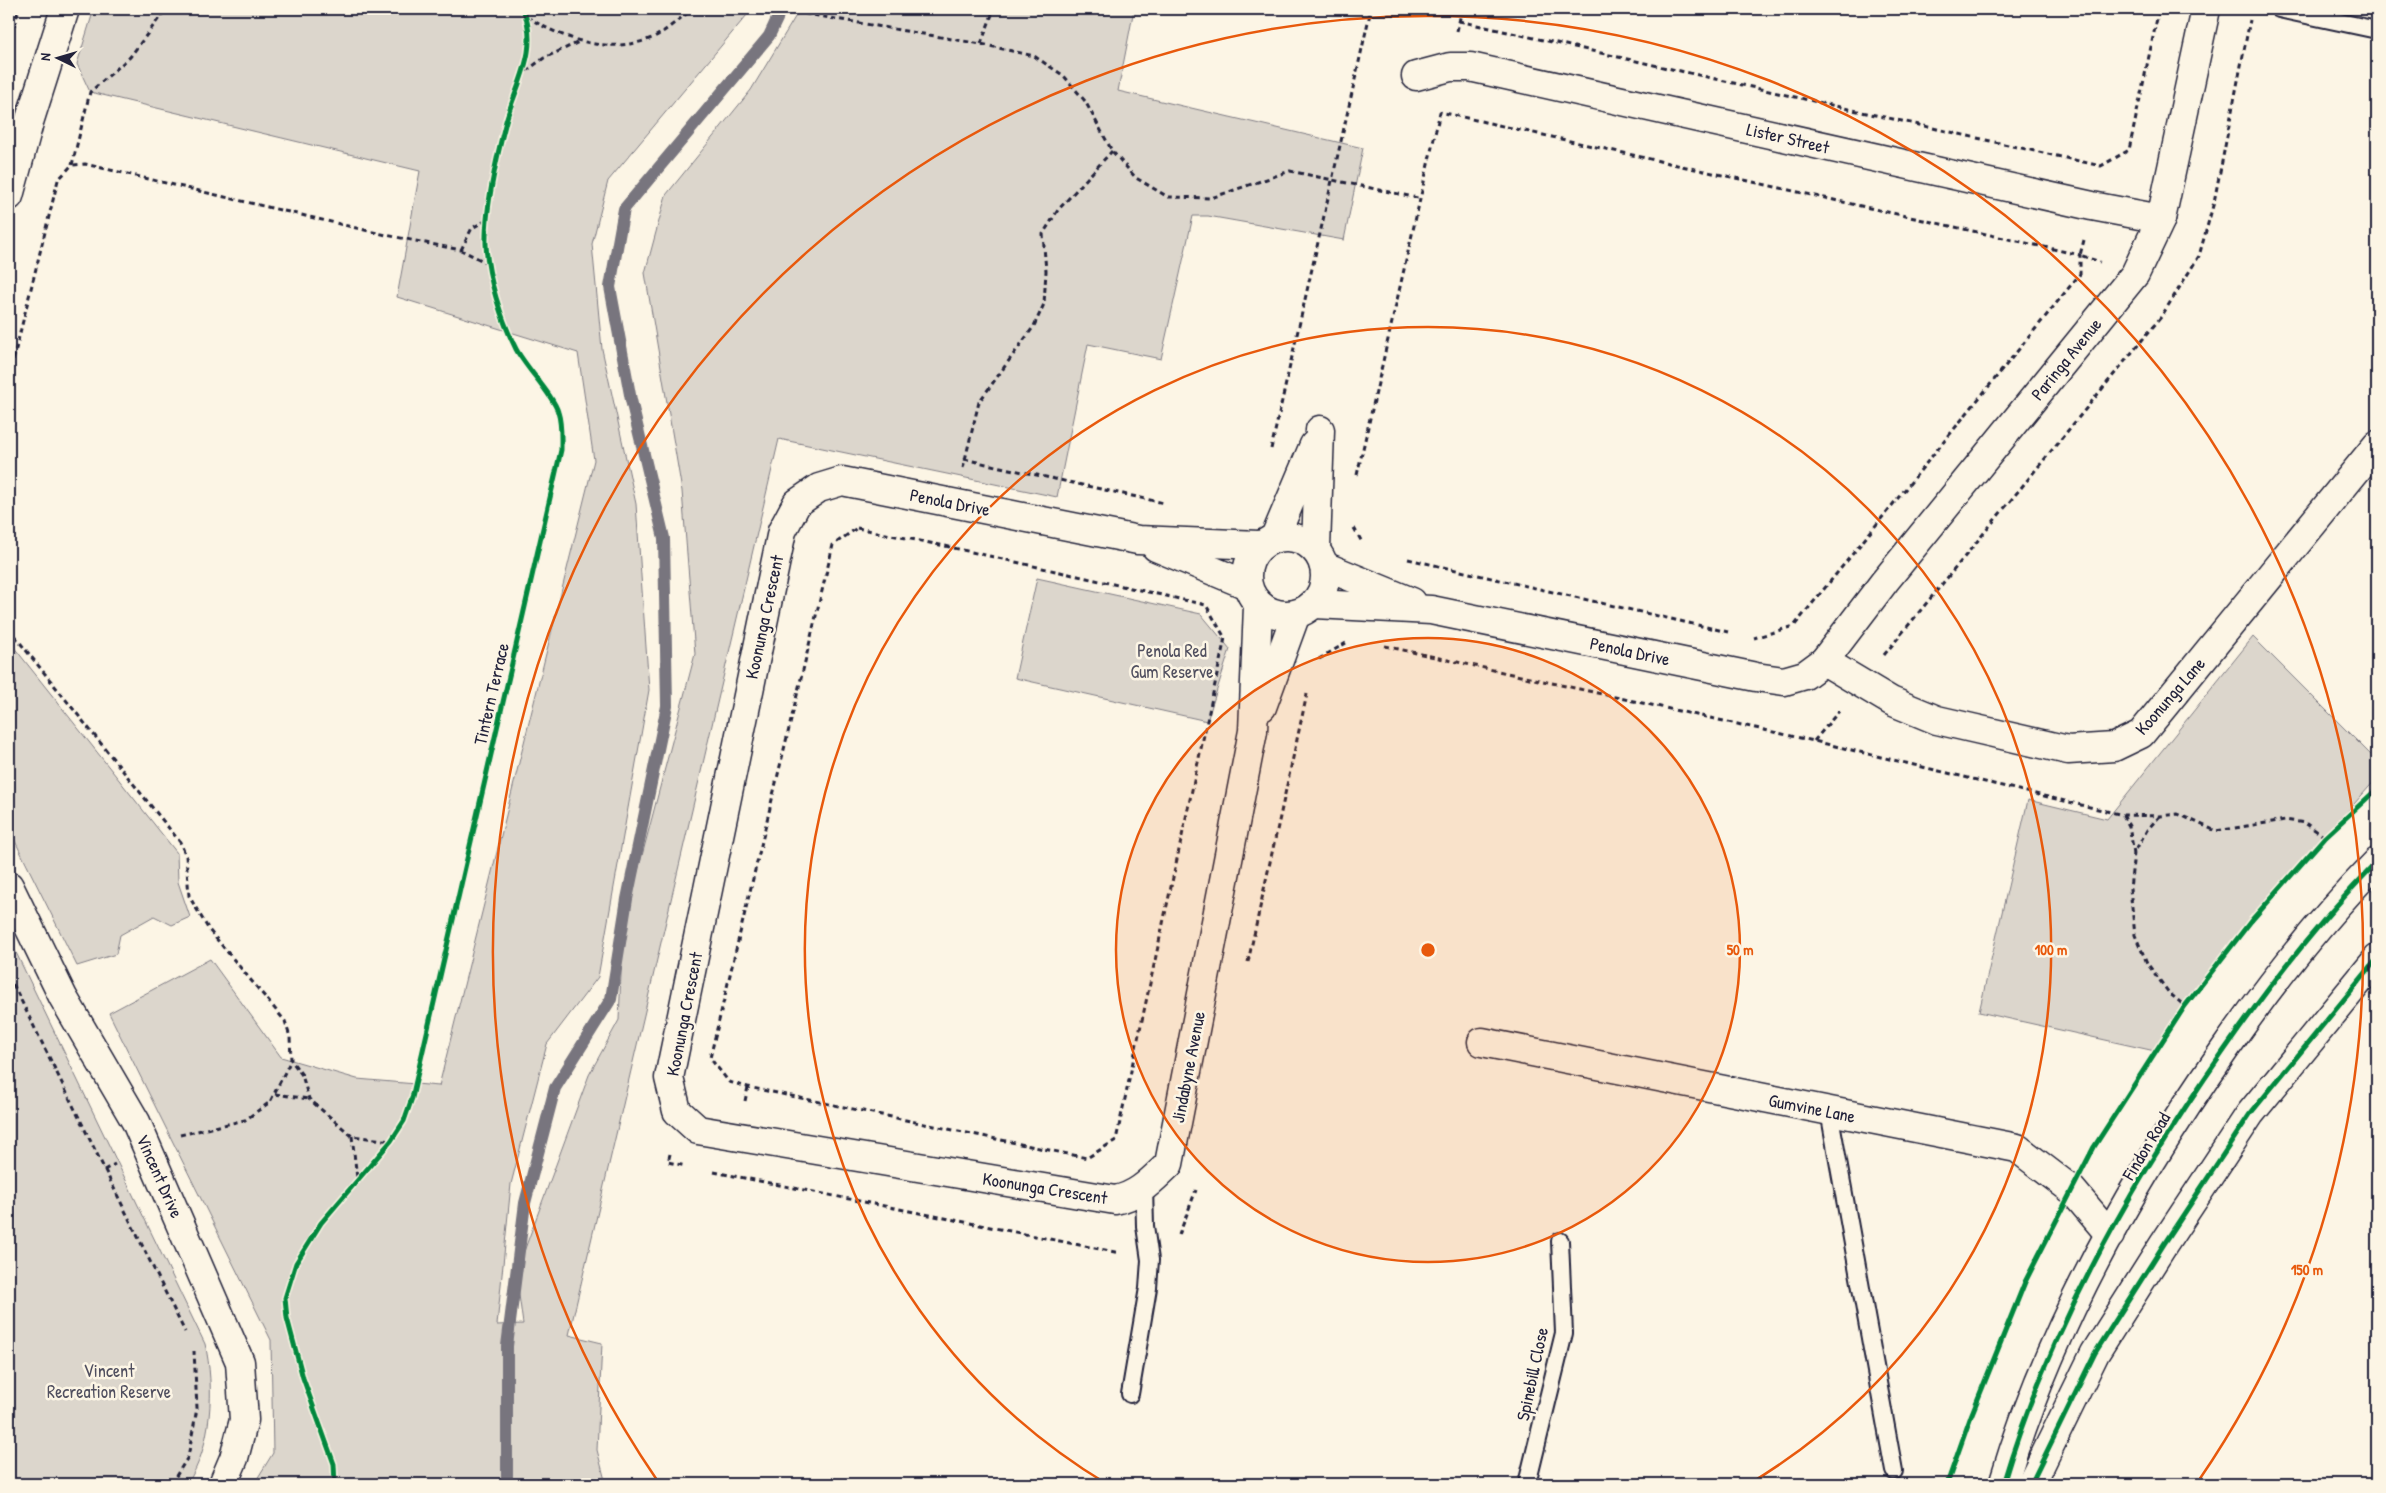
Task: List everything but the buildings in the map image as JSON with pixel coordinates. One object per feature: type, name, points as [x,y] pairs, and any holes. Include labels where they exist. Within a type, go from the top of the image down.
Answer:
[{"type":"street","points":[[9,196],[30,119],[65,9]]},
{"type":"street","name":"Paringa Avenue","points":[[1824,661],[1885,581],[2135,274],[2161,219],[2206,9]]},
{"type":"street","name":"Lister Street","points":[[1416,76],[1450,67],[1470,67],[2083,204],[2161,219]]},
{"type":"street","points":[[1320,430],[1320,558],[1324,586],[1306,609],[1276,615],[1253,595],[1247,564],[1267,541],[1320,430]]},
{"type":"street","name":"Koonunga Lane","points":[[1824,661],[1891,701],[1937,720],[2068,750],[2114,747],[2141,734],[2377,445]]},
{"type":"street","name":"Penola Drive","points":[[782,531],[797,503],[819,488],[842,481],[1138,540],[1267,541]]},
{"type":"street","name":"Koonunga Crescent","points":[[782,531],[669,1078],[677,1111],[698,1130],[1115,1200],[1128,1198],[1144,1187]]},
{"type":"street","points":[[1267,541],[1297,537],[1320,558]]},
{"type":"street","name":"Penola Drive","points":[[1138,540],[1253,595]]},
{"type":"street","name":"Penola Drive","points":[[1320,558],[1432,610]]},
{"type":"street","name":"Jindabyne Avenue","points":[[1144,1187],[1168,1164],[1253,732],[1253,595]]},
{"type":"street","name":"Penola Drive","points":[[1306,609],[1432,610],[1784,681],[1805,675],[1824,661]]},
{"type":"street","name":"Jindabyne Avenue","points":[[1253,732],[1306,609]]},
{"type":"street","name":"Findon Road","points":[[2004,1484],[2050,1356],[2110,1235],[2156,1152],[2270,986],[2377,862]]},
{"type":"street","name":"Vincent Drive","points":[[9,886],[63,997],[136,1122],[240,1362],[244,1420],[234,1458],[222,1484]]},
{"type":"street","points":[[2032,1484],[2096,1353],[2164,1244],[2250,1114],[2377,959]]},
{"type":"street","name":"Gumvine Lane","points":[[1482,1042],[2017,1148],[2072,1190],[2110,1235]]},
{"type":"lane","points":[[2279,9],[2377,30]]},
{"type":"lane","points":[[1829,1111],[1894,1471]]},
{"type":"lane","points":[[1130,1394],[1148,1288],[1150,1260],[1145,1226],[1144,1187]]},
{"type":"lane","name":"Spinebill Close","points":[[1527,1484],[1564,1333],[1560,1241]]},
{"type":"path","points":[[9,43],[19,9]]},
{"type":"path","points":[[9,377],[58,180],[72,165],[90,92],[130,57],[166,9]]},
{"type":"path","points":[[523,9],[527,17],[528,26]]},
{"type":"path","points":[[527,17],[554,33],[579,42],[617,45],[653,38],[692,9]]},
{"type":"path","points":[[778,9],[981,44],[1034,56],[1064,76],[1085,101],[1112,151],[1136,178],[1168,197],[1211,198],[1290,170],[1418,198]]},
{"type":"path","points":[[981,44],[994,9]]},
{"type":"path","points":[[1269,456],[1371,9]]},
{"type":"path","points":[[1460,21],[2101,166],[2129,150],[2158,9]]},
{"type":"path","points":[[526,70],[544,58],[579,42]]},
{"type":"path","points":[[522,77],[526,70],[527,62]]},
{"type":"path","points":[[1356,479],[1418,198],[1440,112],[2080,255],[2080,274],[1794,626],[1755,638],[1746,636]]},
{"type":"path","points":[[945,546],[958,504],[964,460],[979,402],[1034,326],[1044,304],[1046,271],[1043,234],[1058,210],[1112,151]]},
{"type":"path","points":[[72,165],[85,164],[386,235],[461,250],[487,263]]},
{"type":"path","points":[[486,228],[489,210]]},
{"type":"path","points":[[461,250],[472,228],[487,220]]},
{"type":"path","points":[[487,253],[487,263],[490,271]]},
{"type":"path","points":[[964,460],[1168,504]]},
{"type":"path","points":[[1352,525],[1367,550]]},
{"type":"path","points":[[857,528],[945,546],[1206,605],[1225,638],[1116,1140],[1087,1158],[729,1082],[710,1058],[833,545],[857,528]]},
{"type":"path","points":[[1406,559],[1736,634]]},
{"type":"path","points":[[9,629],[180,842],[186,856],[189,896],[209,930],[285,1020],[290,1037],[291,1060],[275,1094],[270,1102],[245,1120],[189,1131],[148,1147],[104,1170]]},
{"type":"path","points":[[1314,662],[1352,639]]},
{"type":"path","points":[[1381,645],[1814,741],[2123,815],[2160,816],[2178,814],[2216,831],[2285,820],[2305,823],[2325,838]]},
{"type":"path","points":[[1246,971],[1308,691]]},
{"type":"path","points":[[2123,815],[2129,826],[2134,853],[2130,889],[2136,935],[2147,963],[2169,993],[2186,1006]]},
{"type":"path","points":[[2134,853],[2148,830],[2160,816]]},
{"type":"path","points":[[2319,844],[2332,831]]},
{"type":"path","points":[[9,976],[186,1334]]},
{"type":"path","points":[[2180,1015],[2191,999]]},
{"type":"path","points":[[291,1060],[302,1075],[309,1099]]},
{"type":"path","points":[[275,1094],[309,1099],[352,1136],[391,1141]]},
{"type":"path","points":[[677,1111],[668,1162],[694,1167]]},
{"type":"path","points":[[385,1149],[395,1135]]},
{"type":"path","points":[[352,1136],[357,1178]]},
{"type":"path","points":[[710,1171],[1150,1260],[1178,1236],[1198,1183]]},
{"type":"path","points":[[351,1186],[363,1173]]},
{"type":"path","points":[[171,1484],[188,1457],[198,1408],[194,1349]]},
{"type":"green space","points":[[94,9],[752,9],[608,181],[592,244],[602,349],[636,504],[649,690],[598,977],[547,1044],[511,1184],[497,1325],[523,1324],[516,1273],[589,1075],[619,1020],[623,928],[695,654],[682,491],[645,273],[666,195],[751,90],[800,9],[1134,9],[1118,91],[1363,148],[1344,240],[1208,216],[1193,216],[1161,359],[1088,344],[1057,497],[779,439],[569,1335],[602,1343],[597,1450],[606,1484],[254,1484],[273,1453],[271,1340],[109,1013],[210,959],[281,1057],[357,1079],[439,1086],[594,460],[578,353],[397,297],[420,171],[90,92],[77,64]]},
{"type":"green space","name":"Penola Red Gum Reserve","points":[[1037,578],[1201,614],[1230,649],[1207,721],[1015,678]]},
{"type":"green space","points":[[2253,637],[2377,761],[2377,778],[2235,941],[2155,1051],[1979,1012],[2028,800],[2107,819]]},
{"type":"green space","points":[[9,641],[177,853],[178,882],[190,917],[172,925],[154,916],[120,935],[116,954],[77,966],[9,829]]},
{"type":"green space","name":"Vincent Recreation Reserve","points":[[9,938],[205,1344],[210,1379],[209,1416],[202,1453],[187,1484],[9,1484]]},
{"type":"waterway","points":[[507,1484],[507,1346],[525,1203],[555,1088],[611,999],[627,899],[667,706],[664,538],[631,400],[610,287],[624,209],[769,36],[777,19],[779,9]]},
{"type":"cycle path","name":"Tintern Terrace","points":[[335,1484],[334,1464],[303,1378],[287,1318],[285,1298],[296,1263],[321,1223],[391,1141],[404,1121],[412,1098],[561,450],[561,426],[558,412],[551,398],[516,349],[496,298],[487,257],[487,215],[495,166],[506,121],[521,79],[528,52],[528,24],[523,9]]},
{"type":"cycle path","points":[[1947,1484],[1971,1416],[2025,1282],[2094,1147],[2185,1006],[2251,921],[2325,837],[2377,789]]},
{"type":"cycle path","points":[[2003,1484],[2022,1426],[2044,1369],[2069,1313],[2126,1204],[2191,1099],[2260,1000],[2316,929],[2377,862]]},
{"type":"cycle path","points":[[2031,1484],[2095,1353],[2164,1244],[2250,1114],[2377,959]]}]
